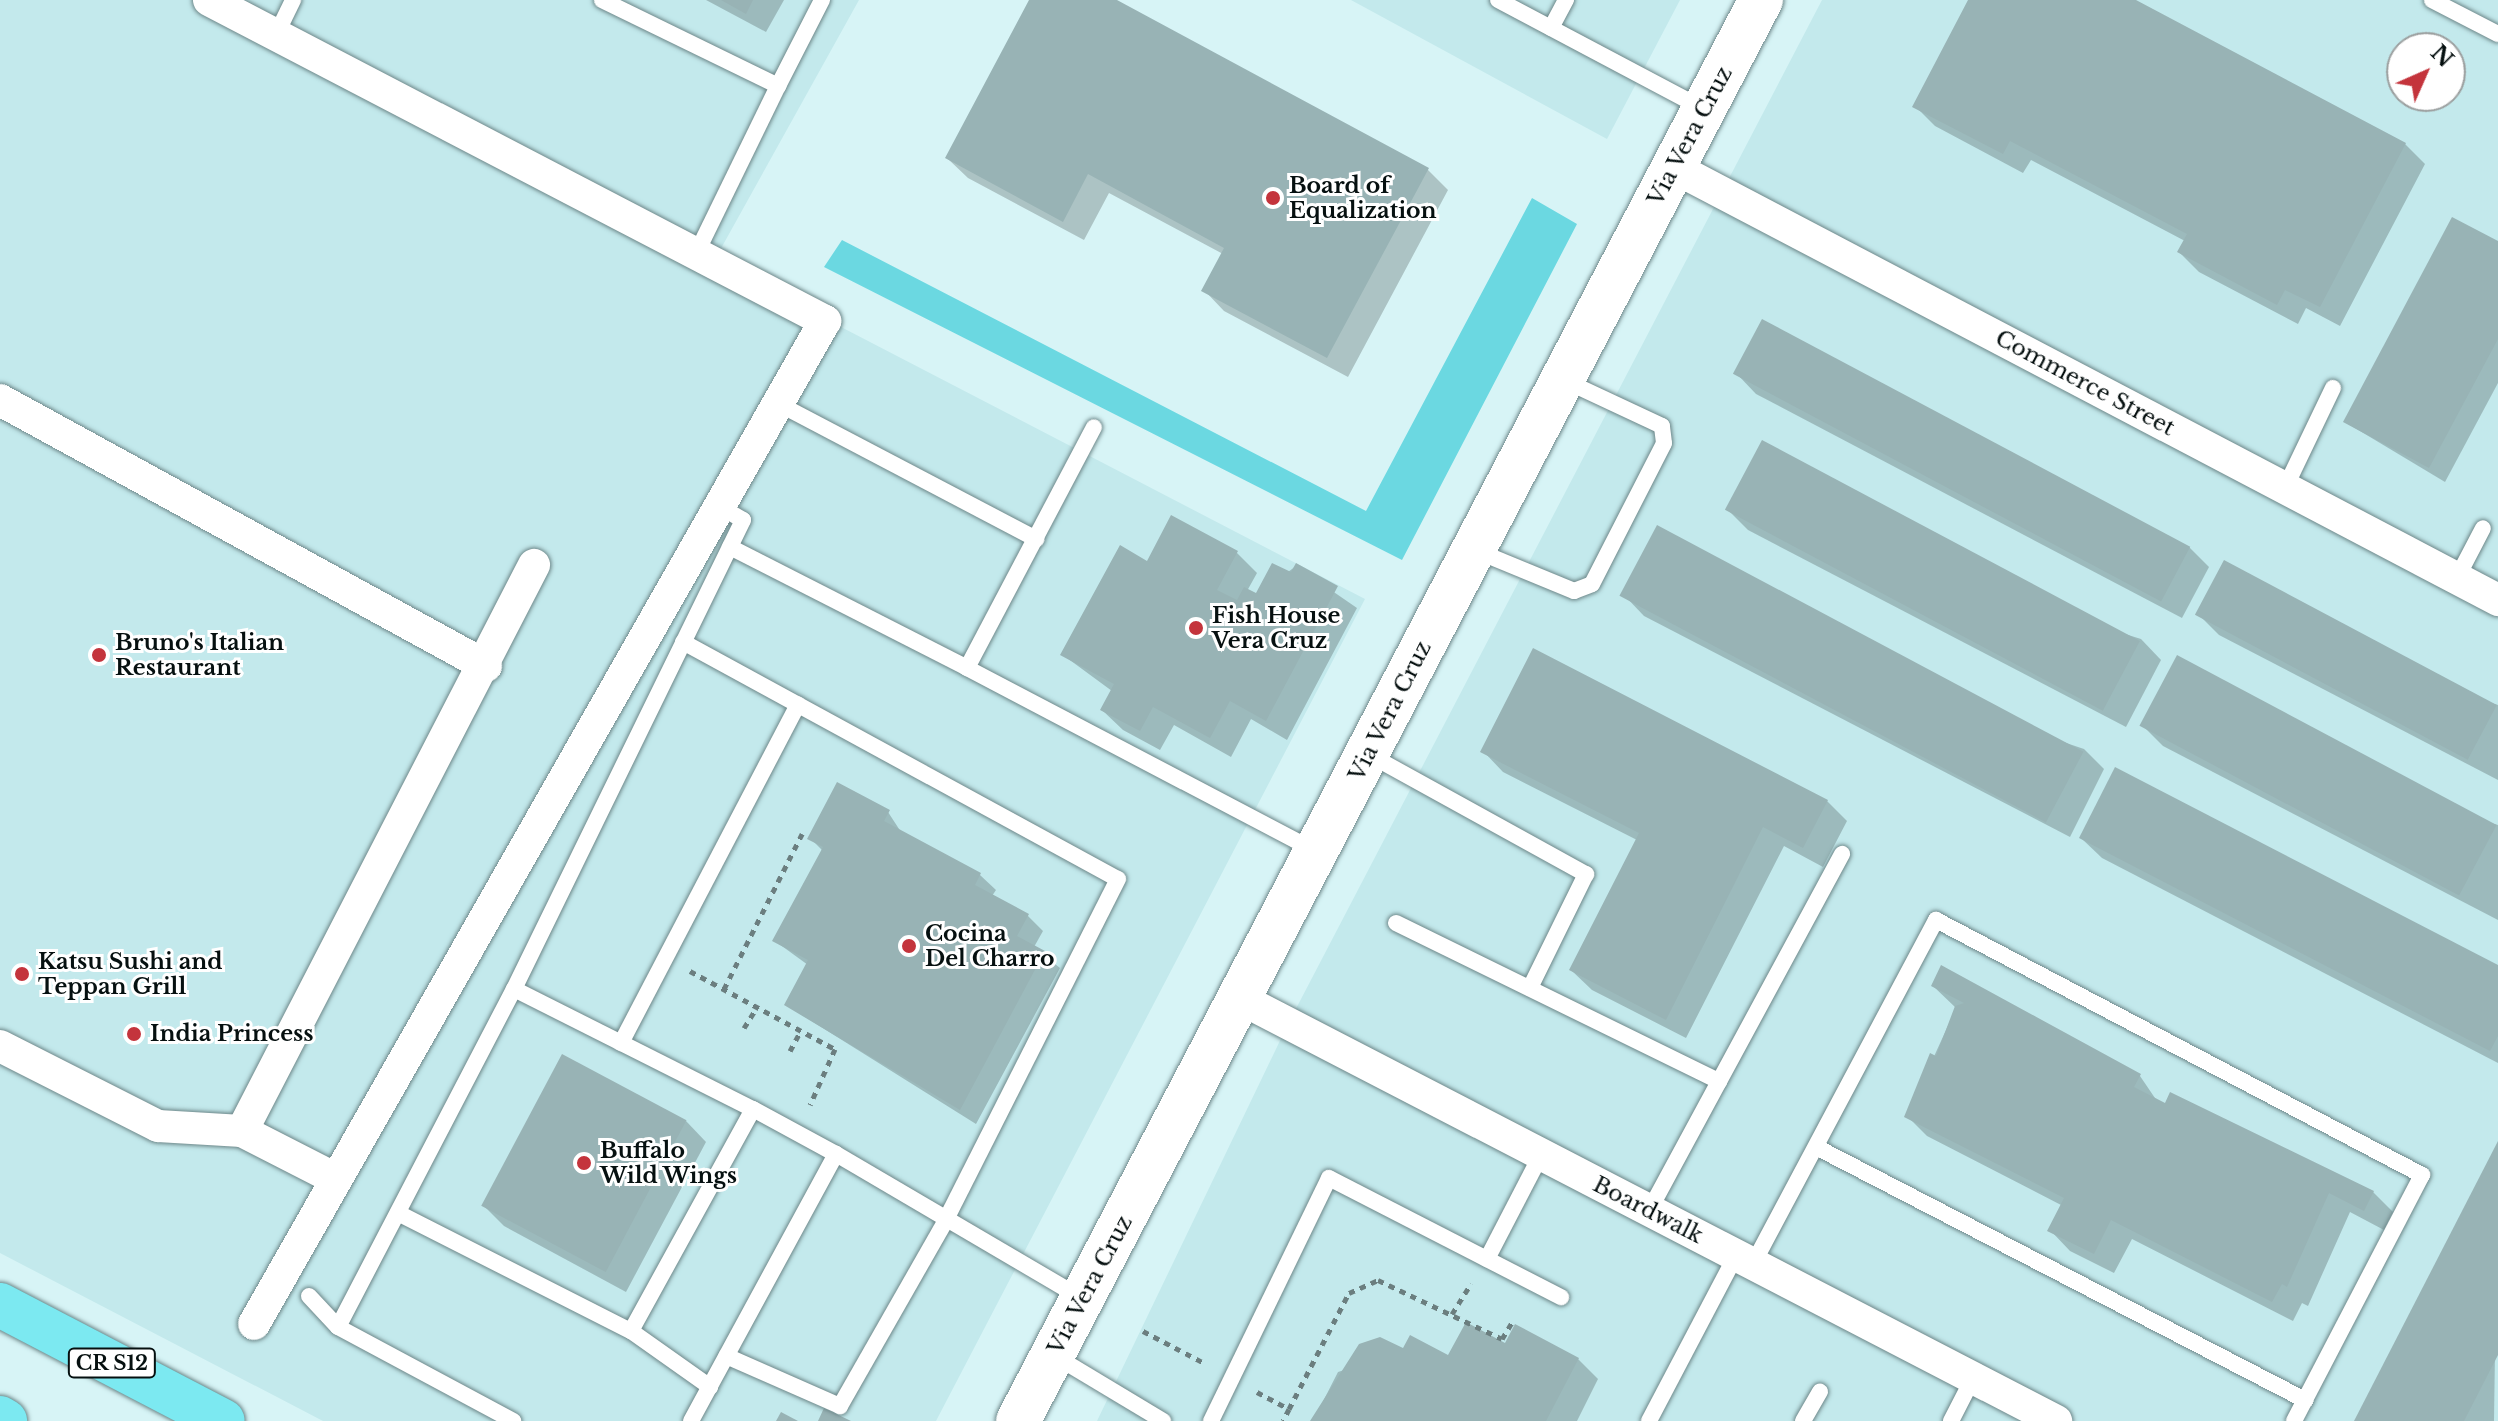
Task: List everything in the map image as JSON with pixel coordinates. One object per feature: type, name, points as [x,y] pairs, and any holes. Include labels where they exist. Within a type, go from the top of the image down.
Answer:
[{"type":"main road","name":"Via Vera Cruz","points":[[1018,1421],[1761,0]]},
{"type":"main road","name":"CR S12","points":[[0,1305],[223,1421]]},
{"type":"street","points":[[209,0],[825,321],[254,1324]]},
{"type":"street","name":"Commerce Street","points":[[1673,167],[2498,600]]},
{"type":"street","points":[[0,400],[486,666]]},
{"type":"street","points":[[242,1131],[486,666],[534,565]]},
{"type":"street","name":"Boardwalk","points":[[1241,999],[2056,1421]]},
{"type":"street","points":[[0,1046],[158,1126],[242,1131],[336,1179]]},
{"type":"lane","points":[[276,35],[293,0]]},
{"type":"lane","points":[[602,0],[778,86]]},
{"type":"lane","points":[[697,252],[822,0]]},
{"type":"lane","points":[[1498,0],[1703,109]]},
{"type":"lane","points":[[1551,28],[1566,0]]},
{"type":"lane","points":[[2432,0],[2498,34]]},
{"type":"lane","points":[[1474,550],[1574,591],[1592,584],[1664,443],[1662,426],[1562,379]]},
{"type":"lane","points":[[2285,488],[2333,388]]},
{"type":"lane","points":[[777,403],[1036,539]]},
{"type":"lane","points":[[967,668],[1094,427]]},
{"type":"lane","points":[[338,1327],[514,989],[743,520],[719,506]]},
{"type":"lane","points":[[2457,578],[2483,528]]},
{"type":"lane","points":[[730,547],[1317,853]]},
{"type":"lane","points":[[683,642],[1118,879],[945,1222],[840,1406],[726,1356]]},
{"type":"lane","points":[[621,1043],[798,704]]},
{"type":"lane","points":[[1368,754],[1586,874],[1530,988]]},
{"type":"lane","points":[[1649,1211],[1842,854]]},
{"type":"lane","points":[[1649,1421],[1744,1260],[1816,1147],[1936,920],[2422,1175],[2294,1421]]},
{"type":"lane","points":[[1396,923],[1719,1081]]},
{"type":"lane","points":[[514,989],[836,1154],[945,1222],[1083,1299]]},
{"type":"lane","points":[[631,1331],[753,1109]]},
{"type":"lane","points":[[1816,1147],[2305,1400]]},
{"type":"lane","points":[[691,1421],[836,1154]]},
{"type":"lane","points":[[1487,1259],[1541,1155]]},
{"type":"lane","points":[[1211,1421],[1329,1178],[1561,1297]]},
{"type":"lane","points":[[398,1213],[631,1331],[710,1387]]},
{"type":"lane","points":[[309,1296],[338,1327],[513,1421]]},
{"type":"lane","points":[[1053,1355],[1167,1420]]},
{"type":"lane","points":[[1951,1421],[1973,1378]]},
{"type":"lane","points":[[1803,1421],[1820,1391]]},
{"type":"path","points":[[724,989],[802,834]]},
{"type":"path","points":[[663,962],[724,989],[835,1049],[810,1105]]},
{"type":"path","points":[[744,1028],[757,1007]]},
{"type":"path","points":[[790,1051],[801,1030]]},
{"type":"path","points":[[1289,1409],[1349,1293],[1378,1280],[1502,1339],[1513,1321]]},
{"type":"shaded area","points":[[0,0],[859,0],[714,261],[1365,599],[936,1421],[323,1421],[0,1253]]},
{"type":"shaded area","points":[[1351,0],[1680,0],[1607,139]]},
{"type":"shaded area","points":[[1822,0],[2498,0],[2498,1421],[1097,1421],[1288,1024]]},
{"type":"shaded area","points":[[1532,198],[1577,224],[1402,560],[824,267],[842,240],[1366,511]]},
{"type":"building","points":[[721,0],[753,0],[746,14]]},
{"type":"building","name":"Board of Equalization","points":[[1029,0],[1117,0],[1429,168],[1327,358],[1201,291],[1224,248],[1088,174],[1063,222],[945,158]]},
{"type":"building","points":[[1968,0],[2136,0],[2406,143],[2320,307],[2285,290],[2277,305],[2177,252],[2187,234],[2010,141],[2003,154],[1912,107]]},
{"type":"building","points":[[2452,217],[2498,241],[2498,339],[2429,468],[2343,422]]},
{"type":"building","points":[[1762,319],[2190,547],[2161,601],[1733,374]]},
{"type":"building","points":[[1762,440],[2140,641],[2103,711],[1725,510]]},
{"type":"building","name":"Fish House Vera Cruz","points":[[1171,515],[1238,551],[1217,590],[1237,600],[1244,587],[1256,593],[1272,563],[1291,572],[1296,563],[1338,586],[1266,721],[1230,701],[1210,738],[1153,707],[1140,731],[1100,710],[1114,684],[1060,655],[1120,545],[1147,561]]},
{"type":"building","points":[[1657,525],[2083,752],[2046,822],[1619,596]]},
{"type":"building","points":[[2224,560],[2497,705],[2468,760],[2195,615]]},
{"type":"building","points":[[1533,648],[1828,800],[1803,848],[1763,827],[1666,1020],[1569,970],[1639,833],[1480,752]]},
{"type":"building","points":[[2177,655],[2497,825],[2459,896],[2139,726]]},
{"type":"building","points":[[2115,767],[2498,965],[2498,1036],[2490,1051],[2079,838]]},
{"type":"building","name":"Cocina Del Charro","points":[[837,782],[890,810],[884,821],[981,873],[975,885],[1029,914],[1017,936],[1045,951],[960,1110],[784,1005],[808,960],[772,941],[823,847],[807,839]]},
{"type":"building","points":[[1941,965],[2141,1074],[2134,1087],[2165,1103],[2170,1092],[2374,1191],[2364,1211],[2329,1193],[2287,1287],[2282,1284],[2272,1302],[2111,1220],[2094,1254],[2047,1231],[2064,1198],[1904,1117],[1930,1053],[1936,1056],[1955,1006],[1964,1003],[1931,986]]},
{"type":"building","name":"Buffalo Wild Wings","points":[[562,1054],[686,1120],[606,1272],[481,1206]]},
{"type":"building","points":[[2498,1141],[2498,1355],[2464,1421],[2354,1421]]},
{"type":"building","points":[[1466,1322],[1505,1343],[1515,1324],[1579,1358],[1546,1421],[1310,1421],[1359,1344],[1380,1337],[1403,1348],[1410,1335],[1448,1355]]},
{"type":"building","points":[[824,1408],[851,1421],[818,1421]]},
{"type":"building","points":[[781,1412],[798,1421],[776,1421]]},
{"type":"place","name":"Board of Equalization","points":[[1273,198]]},
{"type":"place","name":"Fish House Vera Cruz","points":[[1196,628]]},
{"type":"place","name":"Bruno's Italian Restaurant","points":[[99,655]]},
{"type":"place","name":"Cocina Del Charro","points":[[909,946]]},
{"type":"place","name":"Katsu Sushi and Teppan Grill","points":[[22,974]]},
{"type":"place","name":"India Princess","points":[[134,1034]]},
{"type":"place","name":"Buffalo Wild Wings","points":[[584,1163]]}]
